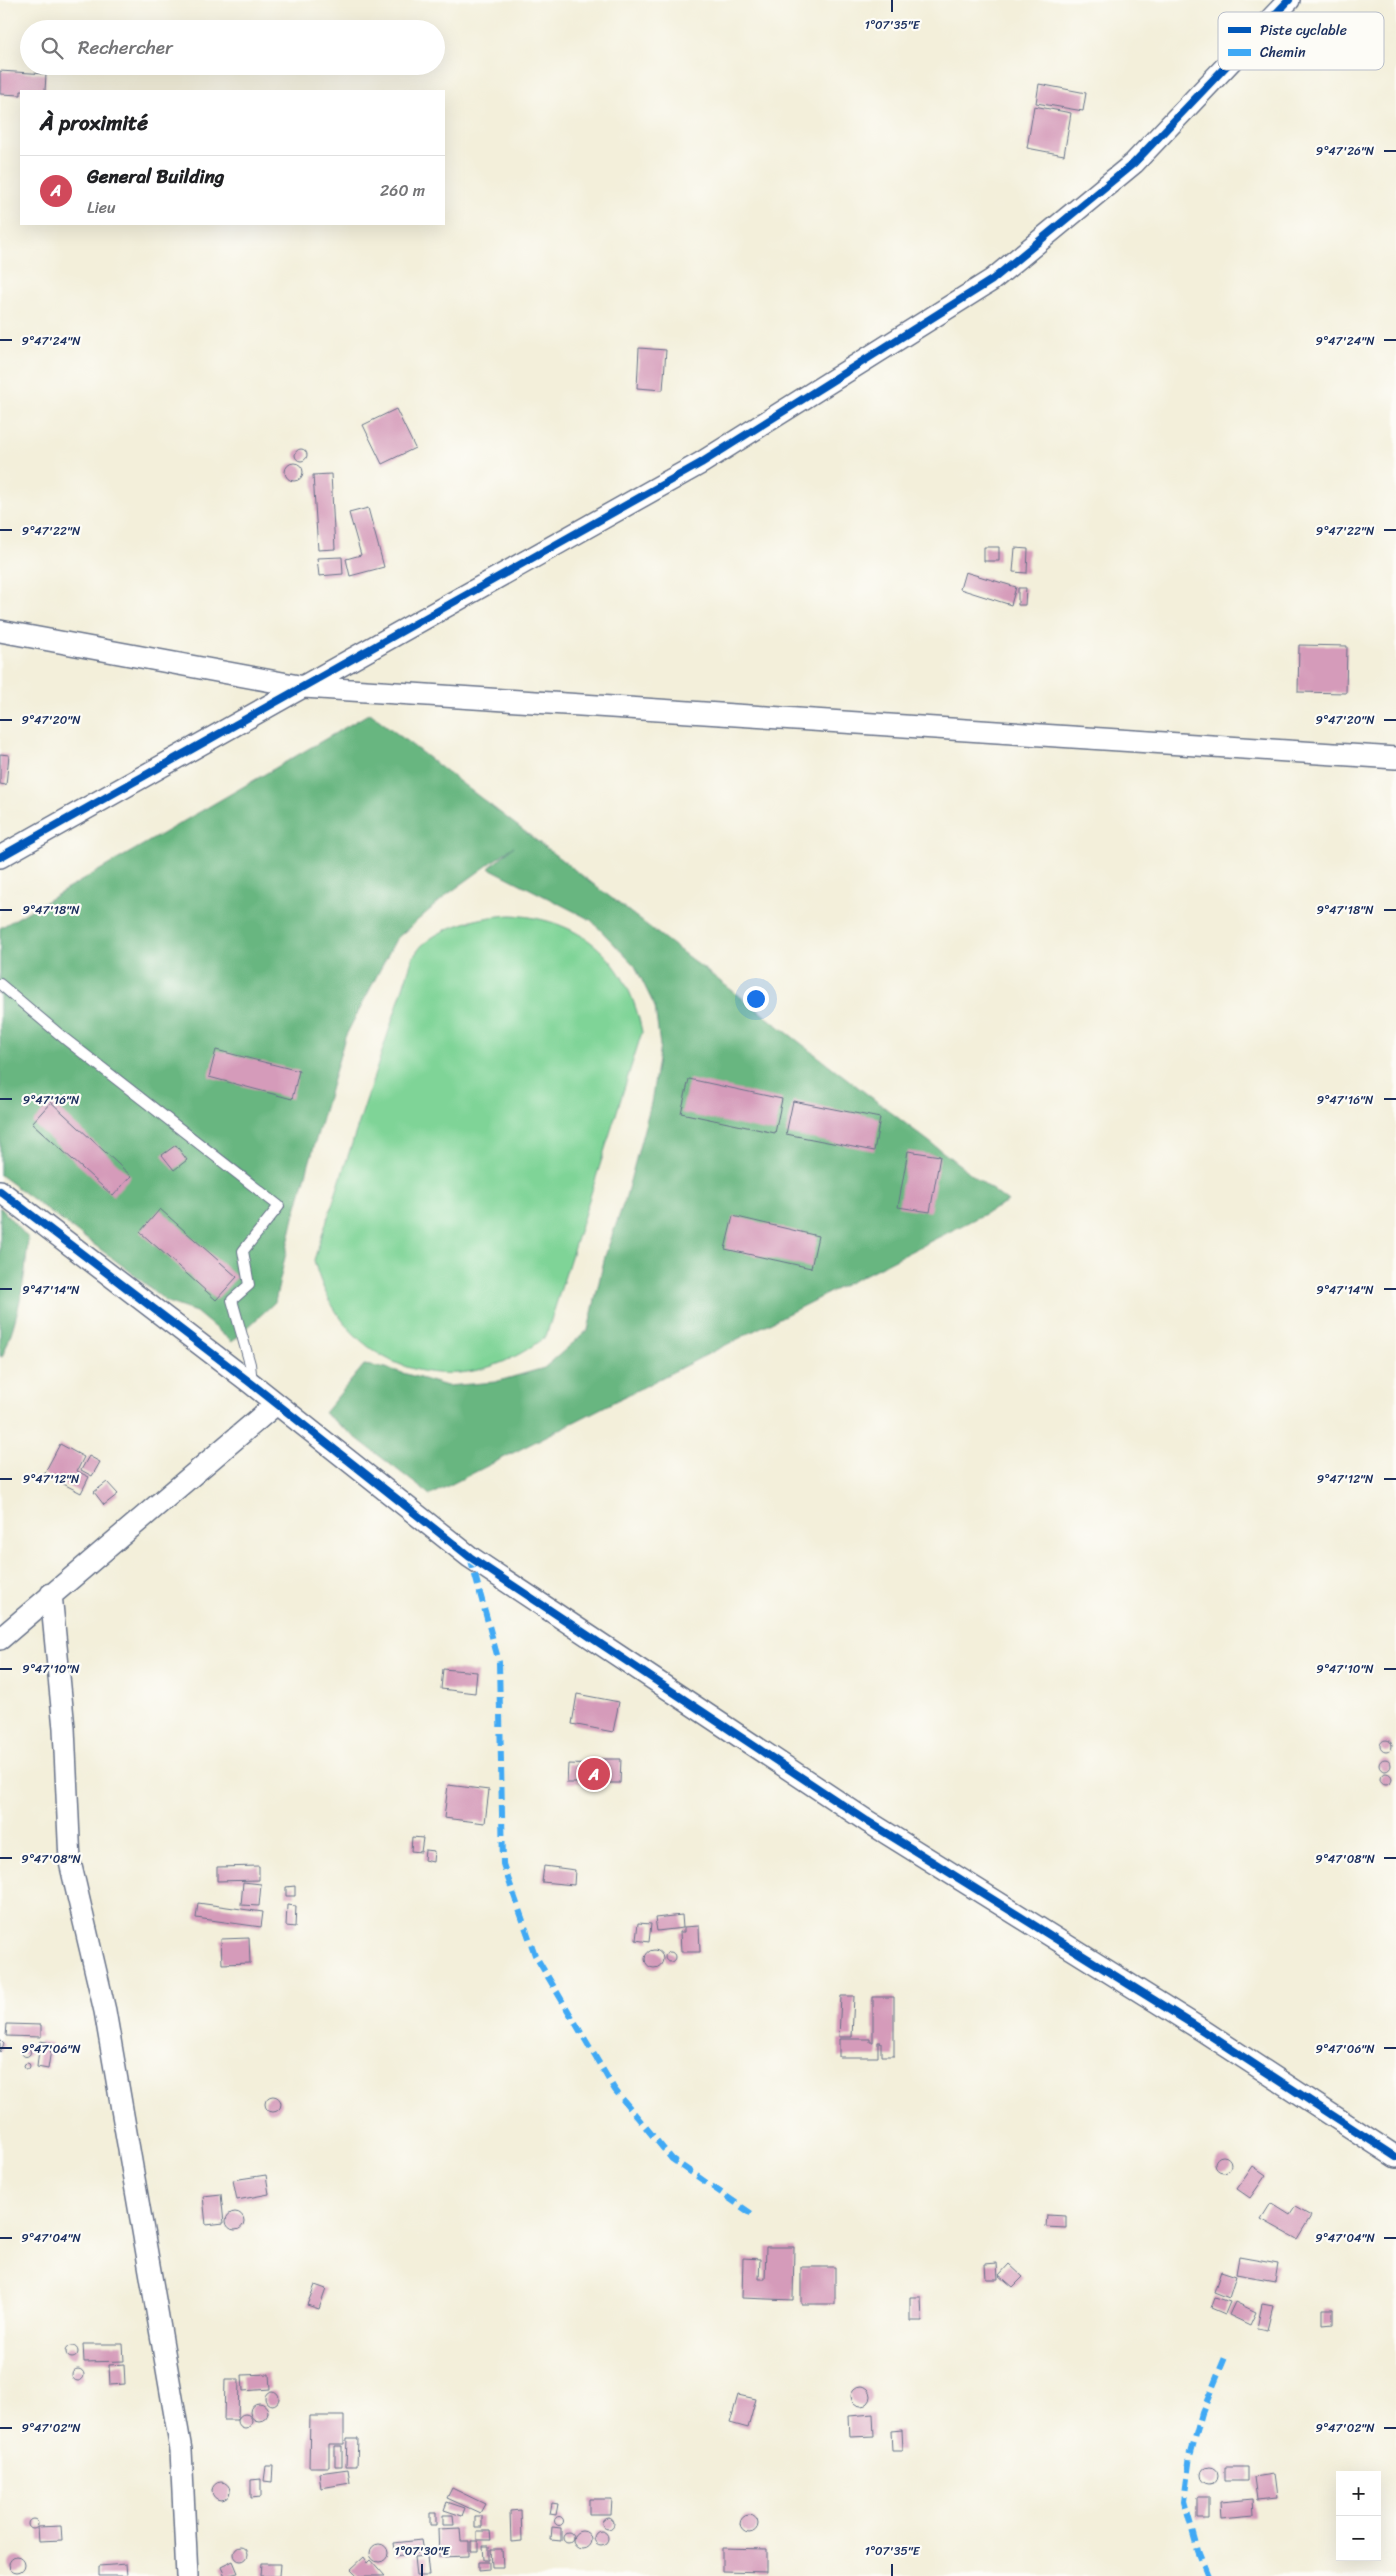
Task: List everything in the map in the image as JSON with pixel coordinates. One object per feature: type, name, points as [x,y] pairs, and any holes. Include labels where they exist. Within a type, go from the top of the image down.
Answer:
[{"type":"street","points":[[1278,12],[1289,0]]},
{"type":"street","points":[[0,857],[701,463],[992,280],[1134,163],[1222,70]]},
{"type":"street","points":[[0,632],[304,687],[1396,758]]},
{"type":"street","points":[[0,1191],[252,1384],[470,1557],[867,1821],[1202,2030],[1396,2157]]},
{"type":"street","points":[[0,1639],[50,1594],[276,1404]]},
{"type":"street","points":[[50,1594],[64,1728],[70,1862],[105,2011],[181,2450],[184,2551],[187,2576]]},
{"type":"lane","points":[[0,984],[65,1039],[279,1206],[243,1251],[249,1285],[232,1300],[250,1364],[252,1384]]},
{"type":"green space","points":[[370,713],[1008,1202],[430,1495],[324,1413],[364,1365],[386,1368],[447,1386],[495,1382],[544,1368],[588,1330],[605,1256],[626,1196],[651,1103],[660,1046],[655,1007],[635,966],[591,920],[489,868],[514,846],[448,894],[396,939],[345,1037],[294,1217],[275,1302],[232,1342],[196,1312],[167,1302],[127,1269],[0,1175],[0,928]]},
{"type":"green space","points":[[512,915],[561,925],[581,935],[599,949],[614,965],[626,984],[642,1032],[546,1336],[511,1358],[476,1371],[440,1373],[407,1367],[376,1352],[349,1329],[328,1298],[314,1260],[413,957],[424,943],[445,930],[479,919]]},
{"type":"green space","points":[[0,1207],[28,1238],[20,1299],[13,1329],[2,1357],[0,1356]]},
{"type":"building","points":[[0,71],[20,72],[20,75],[46,75],[45,90],[20,90],[20,95],[0,94]]},
{"type":"building","points":[[1039,84],[1086,93],[1083,111],[1036,103]]},
{"type":"building","points":[[1034,106],[1071,113],[1064,155],[1027,148]]},
{"type":"building","points":[[639,348],[666,350],[663,390],[637,388]]},
{"type":"building","points":[[396,409],[415,448],[382,464],[363,425]]},
{"type":"building","points":[[301,449],[307,455],[301,461],[295,455]]},
{"type":"building","points":[[294,463],[300,466],[303,472],[300,478],[294,481],[288,478],[285,472],[288,466]]},
{"type":"building","points":[[331,474],[335,549],[318,550],[313,475]]},
{"type":"building","points":[[368,508],[384,567],[350,576],[346,559],[361,555],[349,513]]},
{"type":"building","points":[[984,547],[999,547],[999,561],[984,561]]},
{"type":"building","points":[[1015,548],[1028,549],[1027,573],[1013,572]]},
{"type":"building","points":[[342,557],[343,574],[319,576],[317,558]]},
{"type":"building","points":[[965,572],[1016,587],[1011,605],[960,589]]},
{"type":"building","points":[[1018,588],[1026,588],[1025,605],[1018,605]]},
{"type":"building","points":[[1299,645],[1347,646],[1346,693],[1298,692]]},
{"type":"building","points":[[0,754],[9,755],[6,785],[0,784]]},
{"type":"building","points":[[216,1050],[299,1071],[292,1099],[209,1077]]},
{"type":"building","points":[[689,1079],[782,1099],[775,1133],[681,1113]]},
{"type":"building","points":[[793,1101],[880,1118],[874,1151],[786,1134]]},
{"type":"building","points":[[51,1102],[131,1176],[113,1196],[32,1123]]},
{"type":"building","points":[[176,1145],[187,1160],[174,1170],[162,1155]]},
{"type":"building","points":[[908,1151],[940,1156],[930,1212],[898,1207]]},
{"type":"building","points":[[160,1209],[237,1277],[216,1300],[140,1232]]},
{"type":"building","points":[[733,1216],[818,1236],[811,1268],[725,1249]]},
{"type":"building","points":[[60,1444],[84,1457],[77,1471],[89,1477],[81,1493],[44,1474]]},
{"type":"building","points":[[89,1456],[100,1462],[92,1476],[81,1470]]},
{"type":"building","points":[[107,1482],[118,1494],[104,1505],[94,1492]]},
{"type":"building","points":[[443,1669],[477,1672],[475,1693],[441,1689]]},
{"type":"building","points":[[577,1694],[619,1702],[613,1732],[572,1724]]},
{"type":"building","points":[[1384,1740],[1388,1740],[1392,1746],[1388,1752],[1384,1752],[1380,1748],[1380,1744]]},
{"type":"building","points":[[599,1759],[621,1759],[620,1783],[567,1783],[568,1764],[599,1765]]},
{"type":"building","points":[[1383,1759],[1387,1759],[1391,1765],[1387,1771],[1383,1771],[1379,1767],[1379,1763]]},
{"type":"building","points":[[1384,1773],[1388,1773],[1392,1779],[1388,1785],[1384,1785],[1380,1781],[1380,1777]]},
{"type":"building","points":[[448,1785],[489,1790],[485,1823],[444,1818]]},
{"type":"building","points":[[412,1837],[423,1838],[421,1852],[411,1851]]},
{"type":"building","points":[[425,1850],[434,1851],[433,1862],[424,1860]]},
{"type":"building","points":[[259,1866],[259,1880],[217,1881],[217,1867]]},
{"type":"building","points":[[544,1866],[575,1870],[574,1885],[542,1882]]},
{"type":"building","points":[[243,1882],[261,1884],[259,1906],[241,1905]]},
{"type":"building","points":[[295,1886],[295,1896],[286,1896],[286,1887]]},
{"type":"building","points":[[198,1903],[263,1912],[261,1927],[196,1918]]},
{"type":"building","points":[[287,1905],[296,1906],[295,1927],[286,1926]]},
{"type":"building","points":[[682,1915],[683,1928],[657,1931],[655,1918]]},
{"type":"building","points":[[638,1923],[651,1924],[649,1942],[636,1940]]},
{"type":"building","points":[[699,1926],[700,1952],[681,1952],[680,1932],[684,1932],[684,1927]]},
{"type":"building","points":[[249,1938],[250,1963],[222,1964],[221,1939]]},
{"type":"building","points":[[654,1950],[662,1955],[663,1959],[658,1967],[654,1968],[646,1963],[645,1959],[650,1951]]},
{"type":"building","points":[[670,1952],[675,1957],[670,1962],[665,1957]]},
{"type":"building","points":[[841,1996],[854,1996],[852,2037],[839,2037]]},
{"type":"building","points":[[873,1997],[894,1997],[894,2056],[881,2056],[881,2042],[878,2042],[878,2057],[839,2057],[839,2039],[870,2039],[870,2042],[873,2042]]},
{"type":"building","points":[[7,2024],[41,2025],[41,2037],[6,2036]]},
{"type":"building","points":[[0,2040],[4,2044],[0,2052]]},
{"type":"building","points":[[40,2041],[52,2043],[48,2069],[37,2067]]},
{"type":"building","points":[[26,2047],[31,2052],[26,2057],[21,2052]]},
{"type":"building","points":[[27,2063],[30,2066],[27,2069],[24,2066]]},
{"type":"building","points":[[273,2096],[279,2098],[281,2104],[279,2110],[273,2112],[267,2110],[265,2104],[267,2098]]},
{"type":"building","points":[[1220,2156],[1226,2156],[1231,2161],[1229,2170],[1220,2172],[1215,2167],[1215,2161]]},
{"type":"building","points":[[1253,2166],[1266,2175],[1250,2198],[1237,2189]]},
{"type":"building","points":[[266,2175],[269,2194],[237,2200],[233,2180]]},
{"type":"building","points":[[221,2194],[224,2223],[206,2225],[203,2196]]},
{"type":"building","points":[[1271,2203],[1290,2215],[1295,2207],[1311,2216],[1297,2239],[1261,2219]]},
{"type":"building","points":[[235,2212],[241,2215],[244,2221],[241,2227],[235,2230],[229,2227],[226,2221],[229,2215]]},
{"type":"building","points":[[1047,2215],[1066,2216],[1066,2228],[1046,2227]]},
{"type":"building","points":[[766,2247],[794,2247],[793,2300],[742,2298],[743,2258],[760,2259],[759,2279],[765,2279]]},
{"type":"building","points":[[1239,2257],[1278,2264],[1275,2281],[1236,2274]]},
{"type":"building","points":[[997,2263],[998,2279],[986,2279],[985,2264]]},
{"type":"building","points":[[1009,2264],[1023,2277],[1013,2287],[999,2275]]},
{"type":"building","points":[[801,2267],[835,2267],[835,2304],[801,2304]]},
{"type":"building","points":[[1221,2271],[1236,2276],[1229,2298],[1214,2292]]},
{"type":"building","points":[[315,2285],[326,2289],[319,2309],[307,2305]]},
{"type":"building","points":[[910,2297],[921,2297],[922,2321],[910,2321]]},
{"type":"building","points":[[1215,2297],[1230,2302],[1225,2314],[1211,2308]]},
{"type":"building","points":[[1235,2302],[1256,2312],[1250,2325],[1229,2315]]},
{"type":"building","points":[[1262,2304],[1273,2306],[1267,2330],[1257,2328]]},
{"type":"building","points":[[1323,2309],[1333,2309],[1333,2324],[1323,2325]]},
{"type":"building","points":[[83,2344],[123,2344],[124,2361],[84,2362]]},
{"type":"building","points":[[72,2346],[78,2352],[72,2358],[66,2352]]},
{"type":"building","points":[[124,2364],[125,2384],[110,2385],[109,2365]]},
{"type":"building","points":[[76,2369],[80,2369],[84,2375],[80,2381],[76,2381],[72,2377],[72,2373]]},
{"type":"building","points":[[269,2374],[270,2389],[243,2391],[242,2375]]},
{"type":"building","points":[[225,2379],[239,2379],[238,2420],[224,2420]]},
{"type":"building","points":[[861,2386],[868,2389],[871,2396],[868,2403],[861,2406],[854,2403],[851,2396],[854,2389]]},
{"type":"building","points":[[272,2391],[277,2393],[279,2398],[277,2403],[272,2405],[267,2403],[265,2398],[267,2393]]},
{"type":"building","points":[[738,2395],[756,2399],[748,2428],[730,2423]]},
{"type":"building","points":[[259,2403],[265,2406],[268,2412],[265,2418],[259,2421],[253,2418],[250,2412],[253,2406]]},
{"type":"building","points":[[242,2414],[248,2414],[252,2421],[248,2428],[242,2428],[238,2424],[238,2418]]},
{"type":"building","points":[[873,2414],[874,2436],[850,2437],[849,2416]]},
{"type":"building","points":[[310,2416],[344,2416],[344,2444],[329,2444],[329,2467],[309,2467]]},
{"type":"building","points":[[902,2430],[903,2451],[892,2451],[891,2431]]},
{"type":"building","points":[[347,2438],[358,2438],[357,2466],[346,2466]]},
{"type":"building","points":[[335,2446],[342,2446],[342,2466],[335,2466]]},
{"type":"building","points":[[266,2466],[273,2466],[272,2482],[264,2481]]},
{"type":"building","points":[[1210,2466],[1216,2469],[1219,2475],[1216,2481],[1210,2484],[1204,2481],[1201,2475],[1204,2469]]},
{"type":"building","points":[[1225,2467],[1248,2467],[1248,2481],[1225,2481]]},
{"type":"building","points":[[348,2469],[350,2483],[321,2488],[319,2473]]},
{"type":"building","points":[[1274,2474],[1277,2498],[1257,2500],[1254,2477]]},
{"type":"building","points":[[261,2479],[261,2497],[251,2498],[251,2480]]},
{"type":"building","points":[[217,2482],[225,2482],[230,2487],[228,2498],[217,2500],[212,2495],[212,2487]]},
{"type":"building","points":[[452,2488],[485,2504],[480,2513],[447,2498]]},
{"type":"building","points":[[1197,2497],[1208,2497],[1208,2519],[1197,2519]]},
{"type":"building","points":[[589,2499],[612,2499],[611,2514],[589,2514]]},
{"type":"building","points":[[1253,2499],[1254,2516],[1221,2519],[1220,2502]]},
{"type":"building","points":[[447,2502],[465,2508],[462,2516],[444,2510]]},
{"type":"building","points":[[552,2503],[558,2504],[556,2515],[550,2514]]},
{"type":"building","points":[[521,2510],[522,2541],[511,2542],[510,2511]]},
{"type":"building","points":[[430,2513],[436,2513],[436,2525],[430,2525]]},
{"type":"building","points":[[443,2515],[453,2515],[454,2525],[443,2525]]},
{"type":"building","points":[[749,2515],[755,2518],[758,2524],[755,2530],[749,2533],[743,2530],[740,2524],[743,2518]]},
{"type":"building","points":[[475,2516],[482,2516],[482,2527],[475,2527]]},
{"type":"building","points":[[559,2516],[564,2521],[559,2526],[554,2521]]},
{"type":"building","points":[[608,2517],[614,2523],[608,2529],[602,2523]]},
{"type":"building","points":[[33,2519],[38,2524],[33,2529],[28,2524]]},
{"type":"building","points":[[61,2526],[62,2540],[39,2541],[38,2527]]},
{"type":"building","points":[[552,2527],[561,2528],[561,2541],[551,2540]]},
{"type":"building","points":[[460,2528],[461,2541],[469,2541],[469,2556],[439,2557],[438,2529]]},
{"type":"building","points":[[477,2531],[490,2531],[491,2540],[477,2540]]},
{"type":"building","points":[[582,2531],[588,2534],[591,2540],[588,2546],[582,2549],[576,2546],[573,2540],[576,2534]]},
{"type":"building","points":[[601,2531],[606,2533],[608,2538],[606,2543],[601,2545],[596,2543],[594,2538],[596,2533]]},
{"type":"building","points":[[568,2532],[573,2537],[568,2542],[563,2537]]},
{"type":"building","points":[[421,2540],[423,2552],[396,2556],[394,2543]]},
{"type":"building","points":[[471,2541],[478,2541],[478,2551],[471,2551]]},
{"type":"building","points":[[379,2544],[385,2547],[388,2553],[385,2559],[379,2562],[373,2559],[370,2553],[373,2547]]},
{"type":"building","points":[[483,2546],[489,2546],[489,2560],[484,2560]]},
{"type":"building","points":[[241,2547],[246,2549],[248,2554],[246,2559],[241,2561],[236,2559],[234,2554],[236,2549]]},
{"type":"building","points":[[722,2548],[767,2549],[767,2572],[722,2571]]},
{"type":"building","points":[[491,2549],[502,2549],[503,2567],[492,2567]]},
{"type":"building","points":[[17,2556],[23,2558],[25,2564],[23,2570],[17,2572],[11,2570],[9,2564],[11,2558]]},
{"type":"building","points":[[427,2556],[429,2576],[416,2576],[414,2557]]},
{"type":"building","points":[[364,2557],[368,2563],[371,2560],[385,2576],[358,2576],[351,2569]]},
{"type":"building","points":[[233,2561],[238,2573],[225,2576],[221,2567]]},
{"type":"building","points":[[478,2562],[489,2562],[489,2570],[478,2571]]},
{"type":"building","points":[[262,2563],[280,2563],[279,2576],[261,2576]]},
{"type":"building","points":[[126,2564],[127,2576],[99,2576],[99,2566]]},
{"type":"marked path","points":[[470,1557],[499,1662],[503,1864],[535,1955],[615,2090],[672,2159],[752,2214]]},
{"type":"marked path","points":[[1208,2576],[1198,2551],[1184,2501],[1190,2456],[1202,2413],[1226,2355]]},
{"type":"cycle path","points":[[1278,12],[1289,0]]},
{"type":"cycle path","points":[[0,857],[701,463],[992,280],[1134,163],[1222,70]]},
{"type":"cycle path","points":[[0,1191],[252,1384],[470,1557],[867,1821],[1202,2030],[1396,2157]]},
{"type":"place","name":"General Building","points":[[594,1774]]}]
